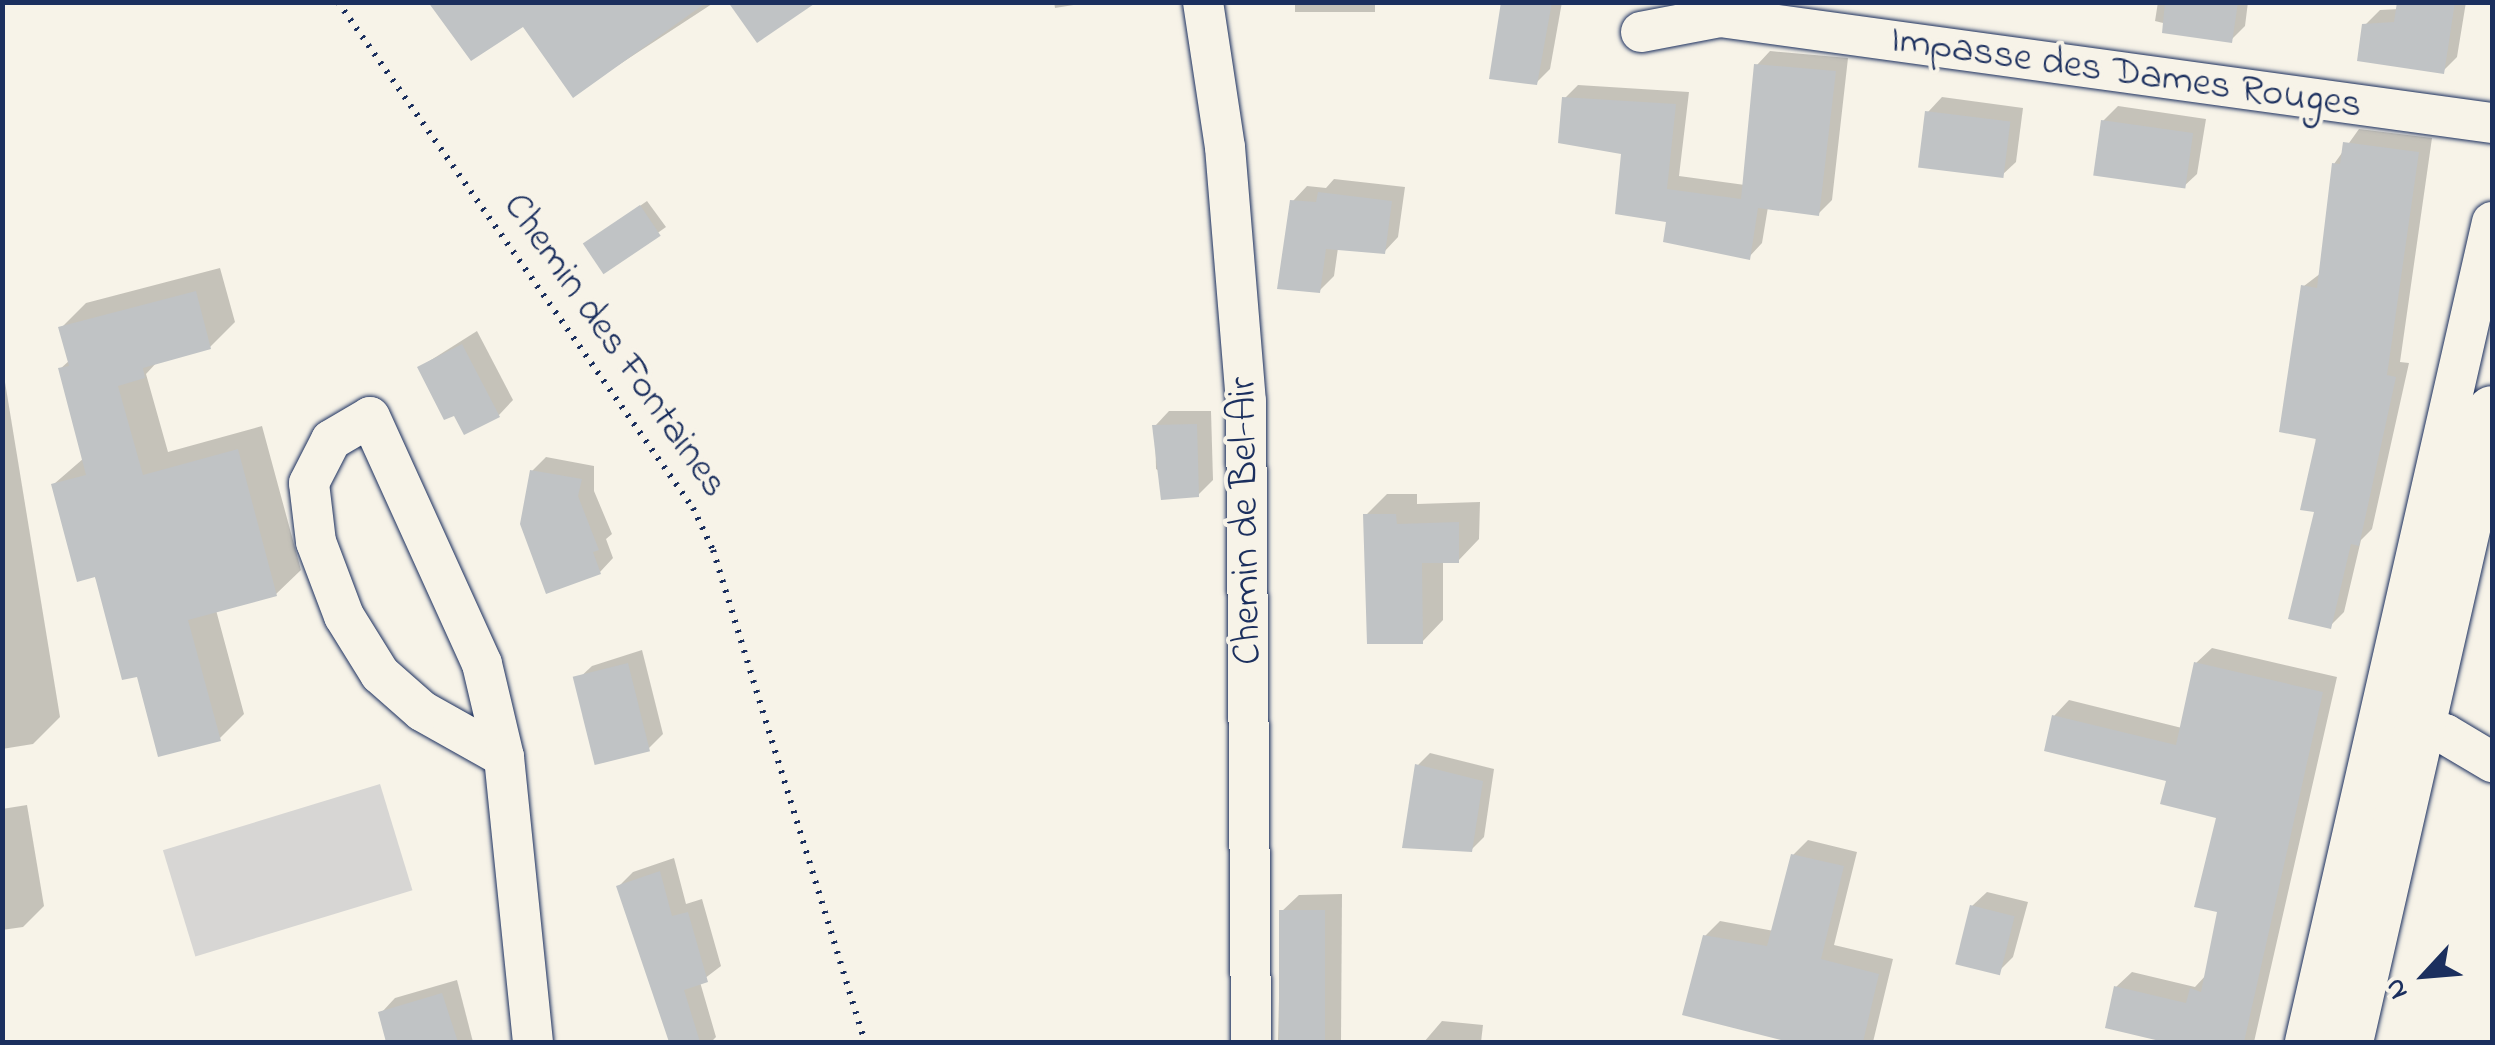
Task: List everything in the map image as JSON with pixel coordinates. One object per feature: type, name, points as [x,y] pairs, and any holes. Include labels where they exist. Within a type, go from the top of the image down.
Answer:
[{"type":"street","name":"Chemin de Bel-Air","points":[[1203,2],[1225,147],[1246,402],[1252,1042]]},
{"type":"street","name":"Impasse des Dames Rouges","points":[[1641,32],[1720,17],[2492,123]]},
{"type":"street","points":[[2348,1042],[2399,724],[2492,222]]},
{"type":"street","points":[[2305,1042],[2399,724],[2478,536],[2492,411]]},
{"type":"street","points":[[504,757],[422,711],[380,674],[344,616],[316,542],[309,483],[331,440],[370,417],[456,597],[482,664],[504,757],[533,1042]]},
{"type":"street","points":[[2399,724],[2444,734],[2492,762]]},
{"type":"path","name":"Chemin des Fontaines","points":[[338,2],[694,508],[713,550],[865,1042]]},
{"type":"shaded area","points":[[380,784],[412,890],[195,957],[163,850]]},
{"type":"building","points":[[428,2],[707,2],[573,98],[523,27],[471,61]]},
{"type":"building","points":[[728,2],[817,2],[757,43]]},
{"type":"building","points":[[1501,2],[1552,2],[1537,85],[1489,79]]},
{"type":"building","points":[[2165,2],[2238,2],[2232,43],[2162,33]]},
{"type":"building","points":[[2397,2],[2455,2],[2444,74],[2357,61],[2362,24],[2394,22]]},
{"type":"building","points":[[1754,64],[1836,71],[1819,216],[1758,208],[1750,260],[1663,242],[1666,222],[1615,214],[1621,154],[1558,143],[1562,97],[1676,104],[1667,189],[1741,199]]},
{"type":"building","points":[[1925,111],[2010,121],[2003,178],[1918,168]]},
{"type":"building","points":[[2101,120],[2193,133],[2185,188],[2093,175]]},
{"type":"building","points":[[2343,142],[2419,152],[2387,375],[2396,377],[2359,546],[2351,544],[2331,629],[2288,619],[2314,512],[2300,510],[2316,439],[2279,432],[2301,285],[2317,288],[2332,163],[2340,164]]},
{"type":"building","points":[[1318,192],[1392,201],[1385,254],[1326,249],[1320,293],[1277,289],[1290,200],[1316,202]]},
{"type":"building","points":[[640,205],[661,236],[603,274],[583,244]]},
{"type":"building","points":[[196,291],[211,349],[143,368],[145,378],[118,386],[143,475],[238,449],[277,596],[188,620],[221,741],[158,757],[137,677],[122,680],[95,577],[77,582],[51,484],[86,475],[58,368],[69,366],[58,327]]},
{"type":"building","points":[[462,344],[500,417],[464,435],[454,416],[444,420],[417,367]]},
{"type":"building","points":[[1197,424],[1199,497],[1161,500],[1152,425]]},
{"type":"building","points":[[530,470],[582,479],[578,496],[599,550],[593,552],[601,574],[546,594],[520,524]]},
{"type":"building","points":[[1363,514],[1396,514],[1397,524],[1459,522],[1459,563],[1422,563],[1423,644],[1367,644]]},
{"type":"building","points":[[2194,662],[2323,692],[2244,1042],[2164,1042],[2105,1028],[2114,986],[2186,1003],[2190,988],[2201,992],[2217,912],[2194,907],[2216,818],[2160,804],[2166,781],[2044,751],[2052,715],[2176,745]]},
{"type":"building","points":[[628,663],[650,751],[595,765],[573,677]]},
{"type":"building","points":[[1415,764],[1483,781],[1472,852],[1402,848]]},
{"type":"building","points":[[1791,854],[1844,866],[1821,959],[1879,974],[1863,1042],[1789,1042],[1682,1015],[1703,935],[1767,946]]},
{"type":"building","points":[[660,871],[672,916],[688,912],[708,982],[684,990],[700,1042],[669,1042],[616,886]]},
{"type":"building","points":[[1970,905],[2015,916],[2000,975],[1955,964]]},
{"type":"building","points":[[1279,910],[1325,910],[1325,1042],[1279,1042]]},
{"type":"building","points":[[442,993],[458,1042],[386,1042],[378,1012]]}]
